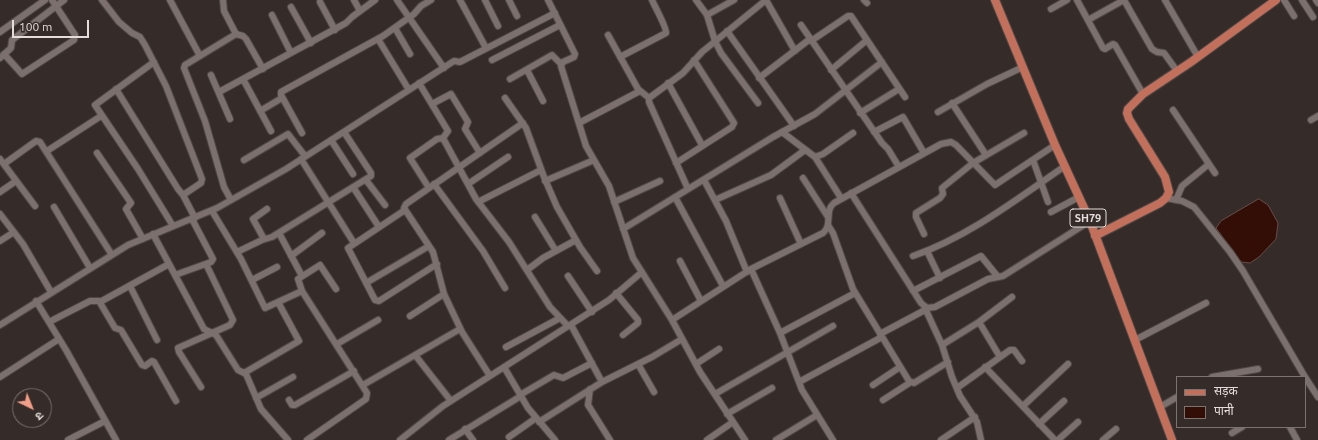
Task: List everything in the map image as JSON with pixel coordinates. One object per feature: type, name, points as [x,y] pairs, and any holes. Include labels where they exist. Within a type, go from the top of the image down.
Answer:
[{"type":"main road","name":"SH79","points":[[995,0],[1055,144],[1090,221],[1172,440]]},
{"type":"main road","points":[[1095,236],[1166,198],[1169,192],[1165,177],[1127,113],[1128,109],[1143,94],[1198,57],[1276,0]]},
{"type":"street","points":[[0,32],[45,0]]},
{"type":"street","points":[[52,0],[56,6],[75,35],[74,40],[22,74],[2,56],[11,48],[12,40],[56,6],[64,0]]},
{"type":"street","points":[[102,0],[119,22],[142,40],[154,62],[183,127],[202,178],[201,183],[183,195]]},
{"type":"street","points":[[170,0],[200,56]]},
{"type":"street","points":[[223,0],[224,11],[236,34],[243,36],[246,39],[263,69]]},
{"type":"street","points":[[354,0],[360,11]]},
{"type":"street","points":[[219,92],[346,24],[375,0]]},
{"type":"street","points":[[397,0],[444,68]]},
{"type":"street","points":[[302,133],[282,98],[281,92],[378,39],[409,18],[431,0]]},
{"type":"street","points":[[460,0],[486,48]]},
{"type":"street","points":[[485,0],[498,26]]},
{"type":"street","points":[[509,0],[517,16]]},
{"type":"street","points":[[548,0],[575,54],[574,58],[561,64]]},
{"type":"street","points":[[620,57],[666,33],[666,29],[657,14],[652,0]]},
{"type":"street","points":[[696,0],[708,15],[715,41],[726,62],[758,103]]},
{"type":"street","points":[[708,15],[734,0]]},
{"type":"street","points":[[649,98],[683,73],[694,60],[715,41],[766,0],[795,51]]},
{"type":"street","points":[[1051,9],[1067,0]]},
{"type":"street","points":[[1077,0],[1104,49],[1115,45],[1143,94]]},
{"type":"street","points":[[1088,20],[1124,0],[1152,49],[1157,52],[1164,52],[1177,71]]},
{"type":"street","points":[[1165,0],[1198,57]]},
{"type":"street","points":[[1284,0],[1294,16]]},
{"type":"street","points":[[1302,0],[1313,17]]},
{"type":"street","points":[[320,2],[335,30]]},
{"type":"street","points":[[291,7],[311,43]]},
{"type":"street","points":[[0,325],[90,268],[143,238],[212,211],[231,200],[332,140],[454,61],[460,62],[555,13]]},
{"type":"street","points":[[272,15],[291,53]]},
{"type":"street","points":[[759,78],[810,40],[850,15],[905,97]]},
{"type":"street","points":[[492,60],[560,25]]},
{"type":"street","points":[[801,25],[844,91],[882,144],[888,149],[899,167]]},
{"type":"street","points":[[395,28],[410,54]]},
{"type":"street","points":[[728,31],[759,78],[794,126]]},
{"type":"street","points":[[231,200],[224,187],[205,121],[184,68],[185,65],[236,34]]},
{"type":"street","points":[[608,35],[640,91],[649,98],[649,102],[688,189]]},
{"type":"street","points":[[378,39],[409,90]]},
{"type":"street","points":[[831,70],[867,40]]},
{"type":"street","points":[[510,79],[552,55],[561,64],[586,146],[609,186],[633,258],[672,320],[696,364],[745,440]]},
{"type":"street","points":[[676,163],[732,127],[734,123],[694,60]]},
{"type":"street","points":[[154,62],[95,104],[101,116],[138,169],[173,226]]},
{"type":"street","points":[[623,229],[782,132],[815,114],[882,62]]},
{"type":"street","points":[[938,112],[1023,67]]},
{"type":"street","points":[[527,70],[543,101]]},
{"type":"street","points":[[211,75],[230,120]]},
{"type":"street","points":[[243,79],[270,131]]},
{"type":"street","points":[[420,83],[448,131],[443,138],[437,139],[410,158],[483,251],[505,288]]},
{"type":"street","points":[[668,84],[702,145]]},
{"type":"street","points":[[116,88],[183,195],[213,257],[212,261],[206,264],[175,275]]},
{"type":"street","points":[[860,113],[899,89]]},
{"type":"street","points":[[579,123],[640,91]]},
{"type":"street","points":[[432,104],[451,94],[468,122],[464,129],[480,153]]},
{"type":"street","points":[[260,111],[282,98]]},
{"type":"street","points":[[505,98],[529,134],[545,181],[576,240],[597,271]]},
{"type":"street","points":[[952,104],[986,155]]},
{"type":"street","points":[[1173,110],[1215,173]]},
{"type":"street","points":[[46,151],[101,116]]},
{"type":"street","points":[[874,132],[903,116],[924,153]]},
{"type":"street","points":[[1311,120],[1318,116]]},
{"type":"street","points":[[490,376],[460,329],[444,294],[437,264],[429,246],[405,210],[406,204],[523,123]]},
{"type":"street","points":[[237,252],[279,232],[371,176],[371,173],[344,132]]},
{"type":"street","points":[[782,132],[815,157],[841,198]]},
{"type":"street","points":[[815,157],[823,154],[853,133]]},
{"type":"street","points":[[924,234],[916,217],[916,213],[940,198],[943,194],[942,188],[973,163],[1024,133]]},
{"type":"street","points":[[244,160],[288,134],[354,243]]},
{"type":"street","points":[[443,138],[478,202],[509,242],[550,307],[570,326],[602,382]]},
{"type":"street","points":[[332,140],[353,174]]},
{"type":"street","points":[[35,206],[2,161],[36,141],[40,142],[46,151],[112,255]]},
{"type":"street","points":[[910,382],[855,293],[833,233],[828,225],[830,206],[841,198],[941,144],[951,142],[995,185],[1055,144]]},
{"type":"street","points":[[715,200],[772,175],[805,150]]},
{"type":"street","points":[[97,153],[131,203],[126,208],[126,211],[143,238]]},
{"type":"street","points":[[468,184],[508,157]]},
{"type":"street","points":[[545,181],[594,160]]},
{"type":"street","points":[[1033,160],[1048,202]]},
{"type":"street","points":[[1176,200],[1182,186],[1209,164]]},
{"type":"street","points":[[913,256],[927,251],[978,225],[1065,166]]},
{"type":"street","points":[[478,202],[541,170]]},
{"type":"street","points":[[803,178],[828,218]]},
{"type":"street","points":[[366,180],[385,205]]},
{"type":"street","points":[[704,180],[726,221],[780,333],[799,382],[833,440]]},
{"type":"street","points":[[0,192],[16,181]]},
{"type":"street","points":[[614,202],[660,181]]},
{"type":"street","points":[[353,187],[379,227]]},
{"type":"street","points":[[851,193],[924,308],[942,345],[957,388],[975,417],[978,425],[980,440]]},
{"type":"street","points":[[675,197],[723,286]]},
{"type":"street","points":[[1051,212],[1079,197]]},
{"type":"street","points":[[780,198],[801,244]]},
{"type":"street","points":[[1166,198],[1194,207],[1230,252],[1304,376]]},
{"type":"street","points":[[54,207],[90,268]]},
{"type":"street","points":[[264,239],[253,219],[267,209]]},
{"type":"street","points":[[405,210],[348,247],[348,250],[375,300],[379,301],[437,264]]},
{"type":"street","points":[[212,211],[237,252],[265,308],[302,291]]},
{"type":"street","points":[[0,214],[14,232],[51,292]]},
{"type":"street","points":[[535,217],[556,251]]},
{"type":"street","points":[[799,382],[881,336],[924,308],[935,307],[988,279],[1007,273],[1090,221]]},
{"type":"street","points":[[672,320],[749,270],[823,232],[828,225]]},
{"type":"street","points":[[0,241],[14,232]]},
{"type":"street","points":[[279,232],[302,276]]},
{"type":"street","points":[[291,256],[322,233]]},
{"type":"street","points":[[153,234],[204,329],[216,335],[238,370],[244,373],[261,409],[288,440]]},
{"type":"street","points":[[527,270],[576,240]]},
{"type":"street","points":[[366,283],[429,246]]},
{"type":"street","points":[[927,251],[940,278]]},
{"type":"street","points":[[914,291],[981,256],[998,277]]},
{"type":"street","points":[[680,261],[701,301]]},
{"type":"street","points":[[100,302],[169,264]]},
{"type":"street","points":[[201,387],[178,348],[230,325],[233,320],[206,264]]},
{"type":"street","points":[[307,440],[366,398],[368,394],[302,291],[297,280],[321,265],[336,289]]},
{"type":"street","points":[[252,280],[277,267]]},
{"type":"street","points":[[403,439],[451,401],[610,300],[616,293],[642,272]]},
{"type":"street","points":[[568,276],[592,312]]},
{"type":"street","points":[[130,286],[157,340]]},
{"type":"street","points":[[616,293],[638,320],[638,323],[623,335]]},
{"type":"street","points":[[780,333],[855,293]]},
{"type":"street","points":[[410,316],[444,294]]},
{"type":"street","points":[[942,345],[979,322],[1012,297]]},
{"type":"street","points":[[49,322],[90,301],[97,300],[100,302],[115,328],[121,330],[142,365],[145,366],[152,361],[154,362],[176,401]]},
{"type":"street","points":[[36,301],[60,339],[116,440]]},
{"type":"street","points":[[244,373],[299,341],[278,302]]},
{"type":"street","points":[[1135,340],[1206,303]]},
{"type":"street","points":[[506,347],[560,318]]},
{"type":"street","points":[[337,344],[378,320]]},
{"type":"street","points":[[979,322],[1000,357]]},
{"type":"street","points":[[715,394],[833,326]]},
{"type":"street","points":[[363,385],[460,329]]},
{"type":"street","points":[[0,377],[60,339]]},
{"type":"street","points":[[509,437],[602,382],[682,339]]},
{"type":"street","points":[[696,364],[719,349]]},
{"type":"street","points":[[957,388],[1012,349],[1022,361]]},
{"type":"street","points":[[415,355],[451,401]]},
{"type":"street","points":[[883,400],[910,382],[914,383],[948,362]]},
{"type":"street","points":[[449,440],[554,375],[562,378],[592,363]]},
{"type":"street","points":[[638,364],[654,392]]},
{"type":"street","points":[[1022,406],[1068,364]]},
{"type":"street","points":[[504,367],[537,420],[555,440]]},
{"type":"street","points":[[873,384],[900,367]]},
{"type":"street","points":[[985,367],[1056,440],[1078,422]]},
{"type":"street","points":[[1219,376],[1258,370]]},
{"type":"street","points":[[289,400],[292,405],[295,405],[354,371]]},
{"type":"street","points":[[256,398],[293,377]]},
{"type":"street","points":[[1306,379],[1318,397]]},
{"type":"street","points":[[728,414],[772,388]]},
{"type":"street","points":[[590,389],[588,405],[610,440]]},
{"type":"street","points":[[1160,407],[1176,398]]},
{"type":"street","points":[[1039,424],[1064,401]]},
{"type":"street","points":[[776,440],[817,415]]},
{"type":"street","points":[[941,440],[975,417]]},
{"type":"street","points":[[68,440],[105,421]]},
{"type":"street","points":[[709,440],[733,422]]},
{"type":"street","points":[[1232,433],[1240,428]]},
{"type":"street","points":[[1291,428],[1297,440]]},
{"type":"street","points":[[465,429],[473,440]]},
{"type":"street","points":[[1103,440],[1116,429]]},
{"type":"water","points":[[1259,199],[1268,205],[1278,223],[1276,239],[1259,257],[1250,263],[1241,262],[1216,228],[1221,221]]}]
